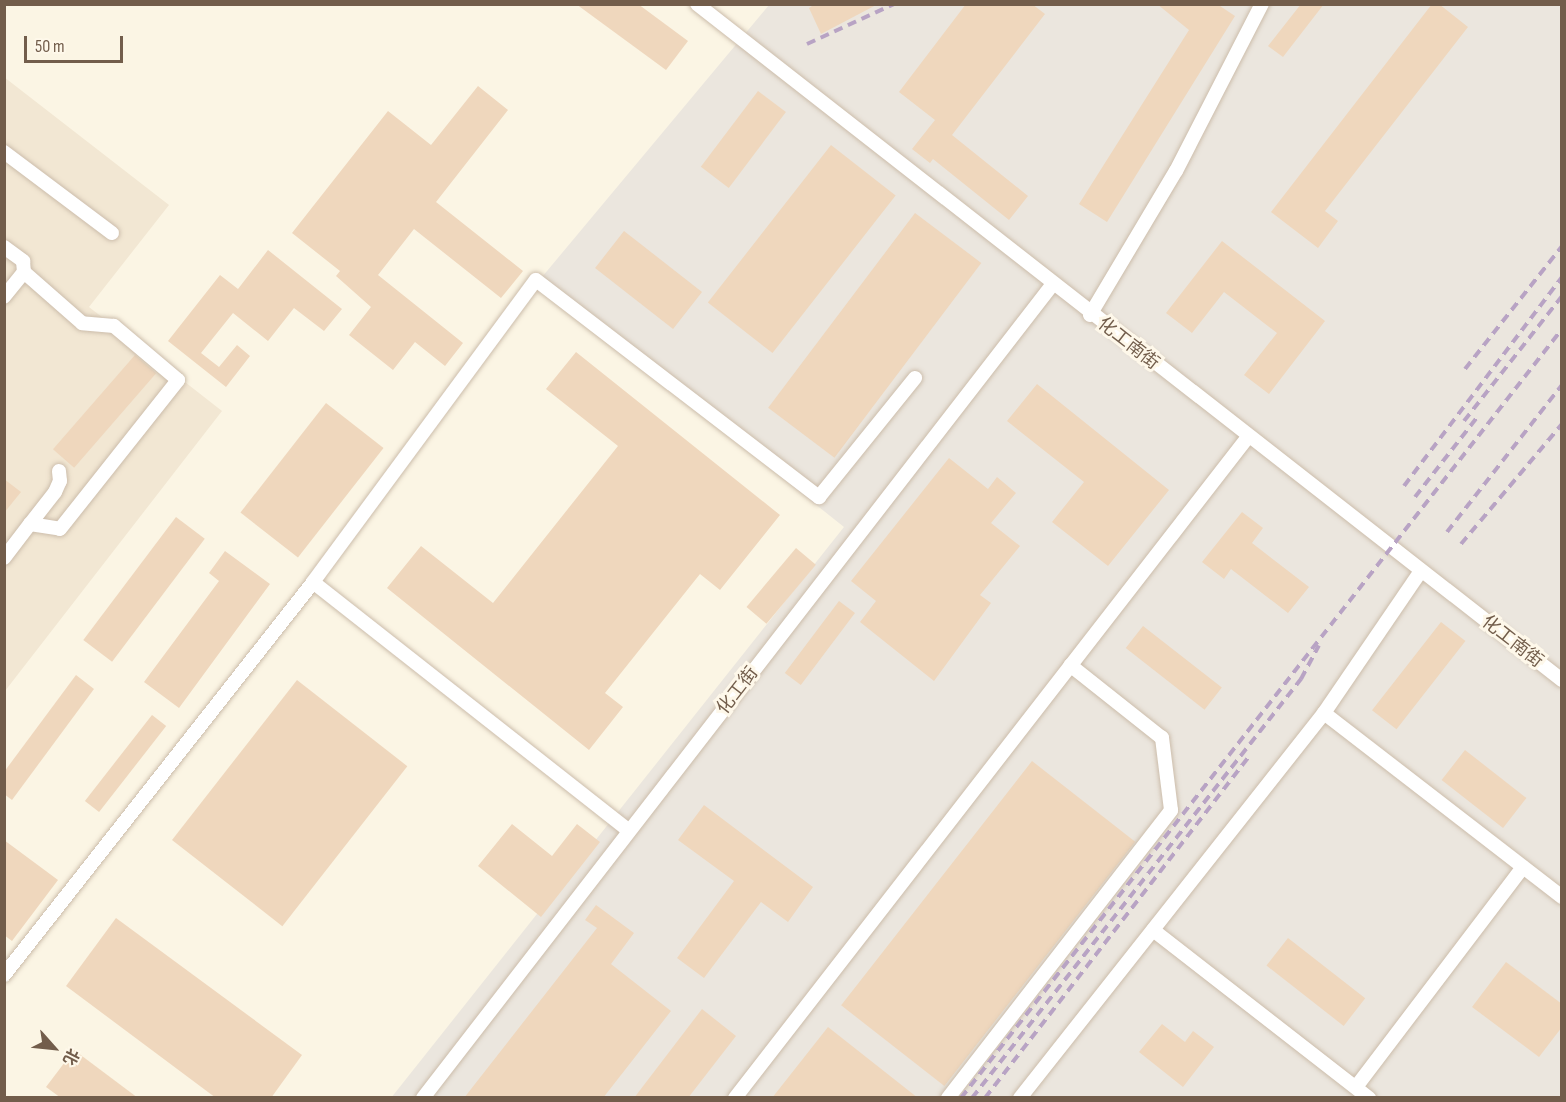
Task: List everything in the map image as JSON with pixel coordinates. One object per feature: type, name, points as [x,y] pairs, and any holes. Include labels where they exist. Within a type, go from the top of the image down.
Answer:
[{"type":"street","name":"化工南街","points":[[698,4],[1090,315],[1562,680]]},
{"type":"street","points":[[1090,315],[1176,171],[1262,4]]},
{"type":"street","points":[[4,152],[112,233]]},
{"type":"street","points":[[4,247],[23,261],[24,272],[82,323],[114,326],[178,380],[60,529],[30,524]]},
{"type":"street","points":[[4,297],[24,272]]},
{"type":"street","points":[[4,975],[313,582],[536,280],[819,497],[915,378]]},
{"type":"street","name":"化工街","points":[[423,1098],[1052,285]]},
{"type":"street","points":[[735,1098],[1248,437]]},
{"type":"street","points":[[4,558],[55,492],[60,481],[59,471]]},
{"type":"street","points":[[1020,1098],[1324,713],[1422,571]]},
{"type":"street","points":[[313,582],[629,831]]},
{"type":"street","points":[[948,1098],[1171,810],[1162,738],[1070,665]]},
{"type":"street","points":[[1324,713],[1562,897]]},
{"type":"street","points":[[1356,1087],[1523,867]]},
{"type":"street","points":[[1153,930],[1369,1098]]},
{"type":"shaded area","points":[[769,5],[1561,5],[1561,1097],[391,1098],[844,527],[537,283]]},
{"type":"shaded area","points":[[4,77],[169,205],[89,307],[222,411],[5,691]]},
{"type":"building","points":[[576,4],[638,4],[688,41],[666,70]]},
{"type":"building","points":[[815,4],[878,4],[821,34],[809,8]]},
{"type":"building","points":[[966,4],[1032,4],[1045,14],[952,135],[1028,196],[1009,220],[933,159],[930,163],[912,149],[935,120],[899,92]]},
{"type":"building","points":[[1157,4],[1217,4],[1235,16],[1107,222],[1079,204],[1189,30]]},
{"type":"building","points":[[1301,4],[1324,4],[1283,57],[1268,46]]},
{"type":"building","points":[[1432,4],[1439,4],[1468,27],[1325,211],[1338,221],[1318,248],[1271,212]]},
{"type":"building","points":[[478,86],[508,110],[436,202],[523,271],[501,298],[414,229],[378,275],[463,343],[445,366],[415,342],[393,370],[349,335],[371,307],[336,276],[340,271],[292,233],[388,111],[431,145]]},
{"type":"building","points":[[758,91],[786,112],[729,188],[701,167]]},
{"type":"building","points":[[831,145],[896,195],[772,353],[708,303]]},
{"type":"building","points":[[915,213],[981,263],[834,458],[768,408]]},
{"type":"building","points":[[624,231],[702,292],[673,329],[595,268]]},
{"type":"building","points":[[1222,241],[1325,321],[1269,394],[1244,375],[1277,333],[1224,292],[1192,333],[1166,313]]},
{"type":"building","points":[[268,250],[342,309],[324,331],[294,308],[268,341],[233,313],[201,353],[219,367],[237,345],[250,356],[226,387],[168,341],[220,275],[238,289]]},
{"type":"building","points":[[576,352],[780,515],[720,590],[700,574],[605,693],[623,707],[589,750],[387,588],[421,546],[493,603],[618,446],[546,389]]},
{"type":"building","points":[[135,355],[156,373],[74,468],[53,449]]},
{"type":"building","points":[[1037,384],[1169,490],[1108,566],[1052,522],[1084,482],[1007,421]]},
{"type":"building","points":[[326,403],[384,448],[298,557],[240,513]]},
{"type":"building","points":[[949,458],[988,489],[997,477],[1016,493],[991,523],[1020,546],[980,595],[991,603],[934,681],[860,622],[876,601],[851,581]]},
{"type":"building","points":[[4,479],[21,492],[4,513]]},
{"type":"building","points":[[1242,512],[1263,528],[1252,543],[1309,587],[1288,613],[1231,569],[1224,579],[1202,562]]},
{"type":"building","points":[[176,517],[205,539],[112,662],[83,640]]},
{"type":"building","points":[[796,548],[816,565],[766,624],[747,607]]},
{"type":"building","points":[[225,551],[270,584],[179,708],[144,682],[219,581],[209,573]]},
{"type":"building","points":[[839,601],[855,613],[801,685],[785,673]]},
{"type":"building","points":[[1441,622],[1465,641],[1396,729],[1372,710]]},
{"type":"building","points":[[1143,626],[1222,688],[1205,710],[1126,648]]},
{"type":"building","points":[[76,675],[94,689],[12,800],[4,794],[4,772]]},
{"type":"building","points":[[297,680],[407,766],[282,926],[172,840]]},
{"type":"building","points":[[152,715],[166,726],[99,812],[85,801]]},
{"type":"building","points":[[1465,750],[1526,798],[1503,828],[1442,780]]},
{"type":"building","points":[[1032,761],[1135,842],[944,1086],[841,1005]]},
{"type":"building","points":[[704,805],[813,887],[788,922],[761,902],[704,978],[677,958],[734,881],[678,840]]},
{"type":"building","points":[[512,824],[552,856],[577,824],[600,842],[541,917],[478,866]]},
{"type":"building","points":[[4,840],[58,880],[12,941],[4,935]]},
{"type":"building","points":[[596,905],[634,933],[611,964],[671,1011],[603,1098],[464,1098],[597,928],[585,920]]},
{"type":"building","points":[[116,918],[302,1055],[271,1098],[216,1098],[66,986]]},
{"type":"building","points":[[1288,938],[1365,998],[1344,1026],[1266,966]]},
{"type":"building","points":[[1506,962],[1562,1004],[1562,1027],[1539,1057],[1472,1007]]},
{"type":"building","points":[[702,1009],[736,1036],[688,1098],[634,1098]]},
{"type":"building","points":[[1162,1024],[1185,1042],[1193,1031],[1214,1047],[1183,1087],[1139,1052]]},
{"type":"building","points":[[828,1027],[918,1098],[772,1098]]},
{"type":"building","points":[[74,1050],[138,1098],[61,1098],[46,1087]]},
{"type":"railway","points":[[807,44],[894,4]]},
{"type":"railway","points":[[1465,369],[1562,246]]},
{"type":"railway","points":[[1404,486],[1562,277]]},
{"type":"railway","points":[[1464,421],[1562,296]]},
{"type":"railway","points":[[961,1098],[1562,329]]},
{"type":"railway","points":[[1447,532],[1562,385]]},
{"type":"railway","points":[[1415,497],[1478,416]]},
{"type":"railway","points":[[1461,544],[1562,424]]},
{"type":"railway","points":[[972,1098],[1301,679],[1319,645]]},
{"type":"railway","points":[[985,1098],[1249,757]]}]
